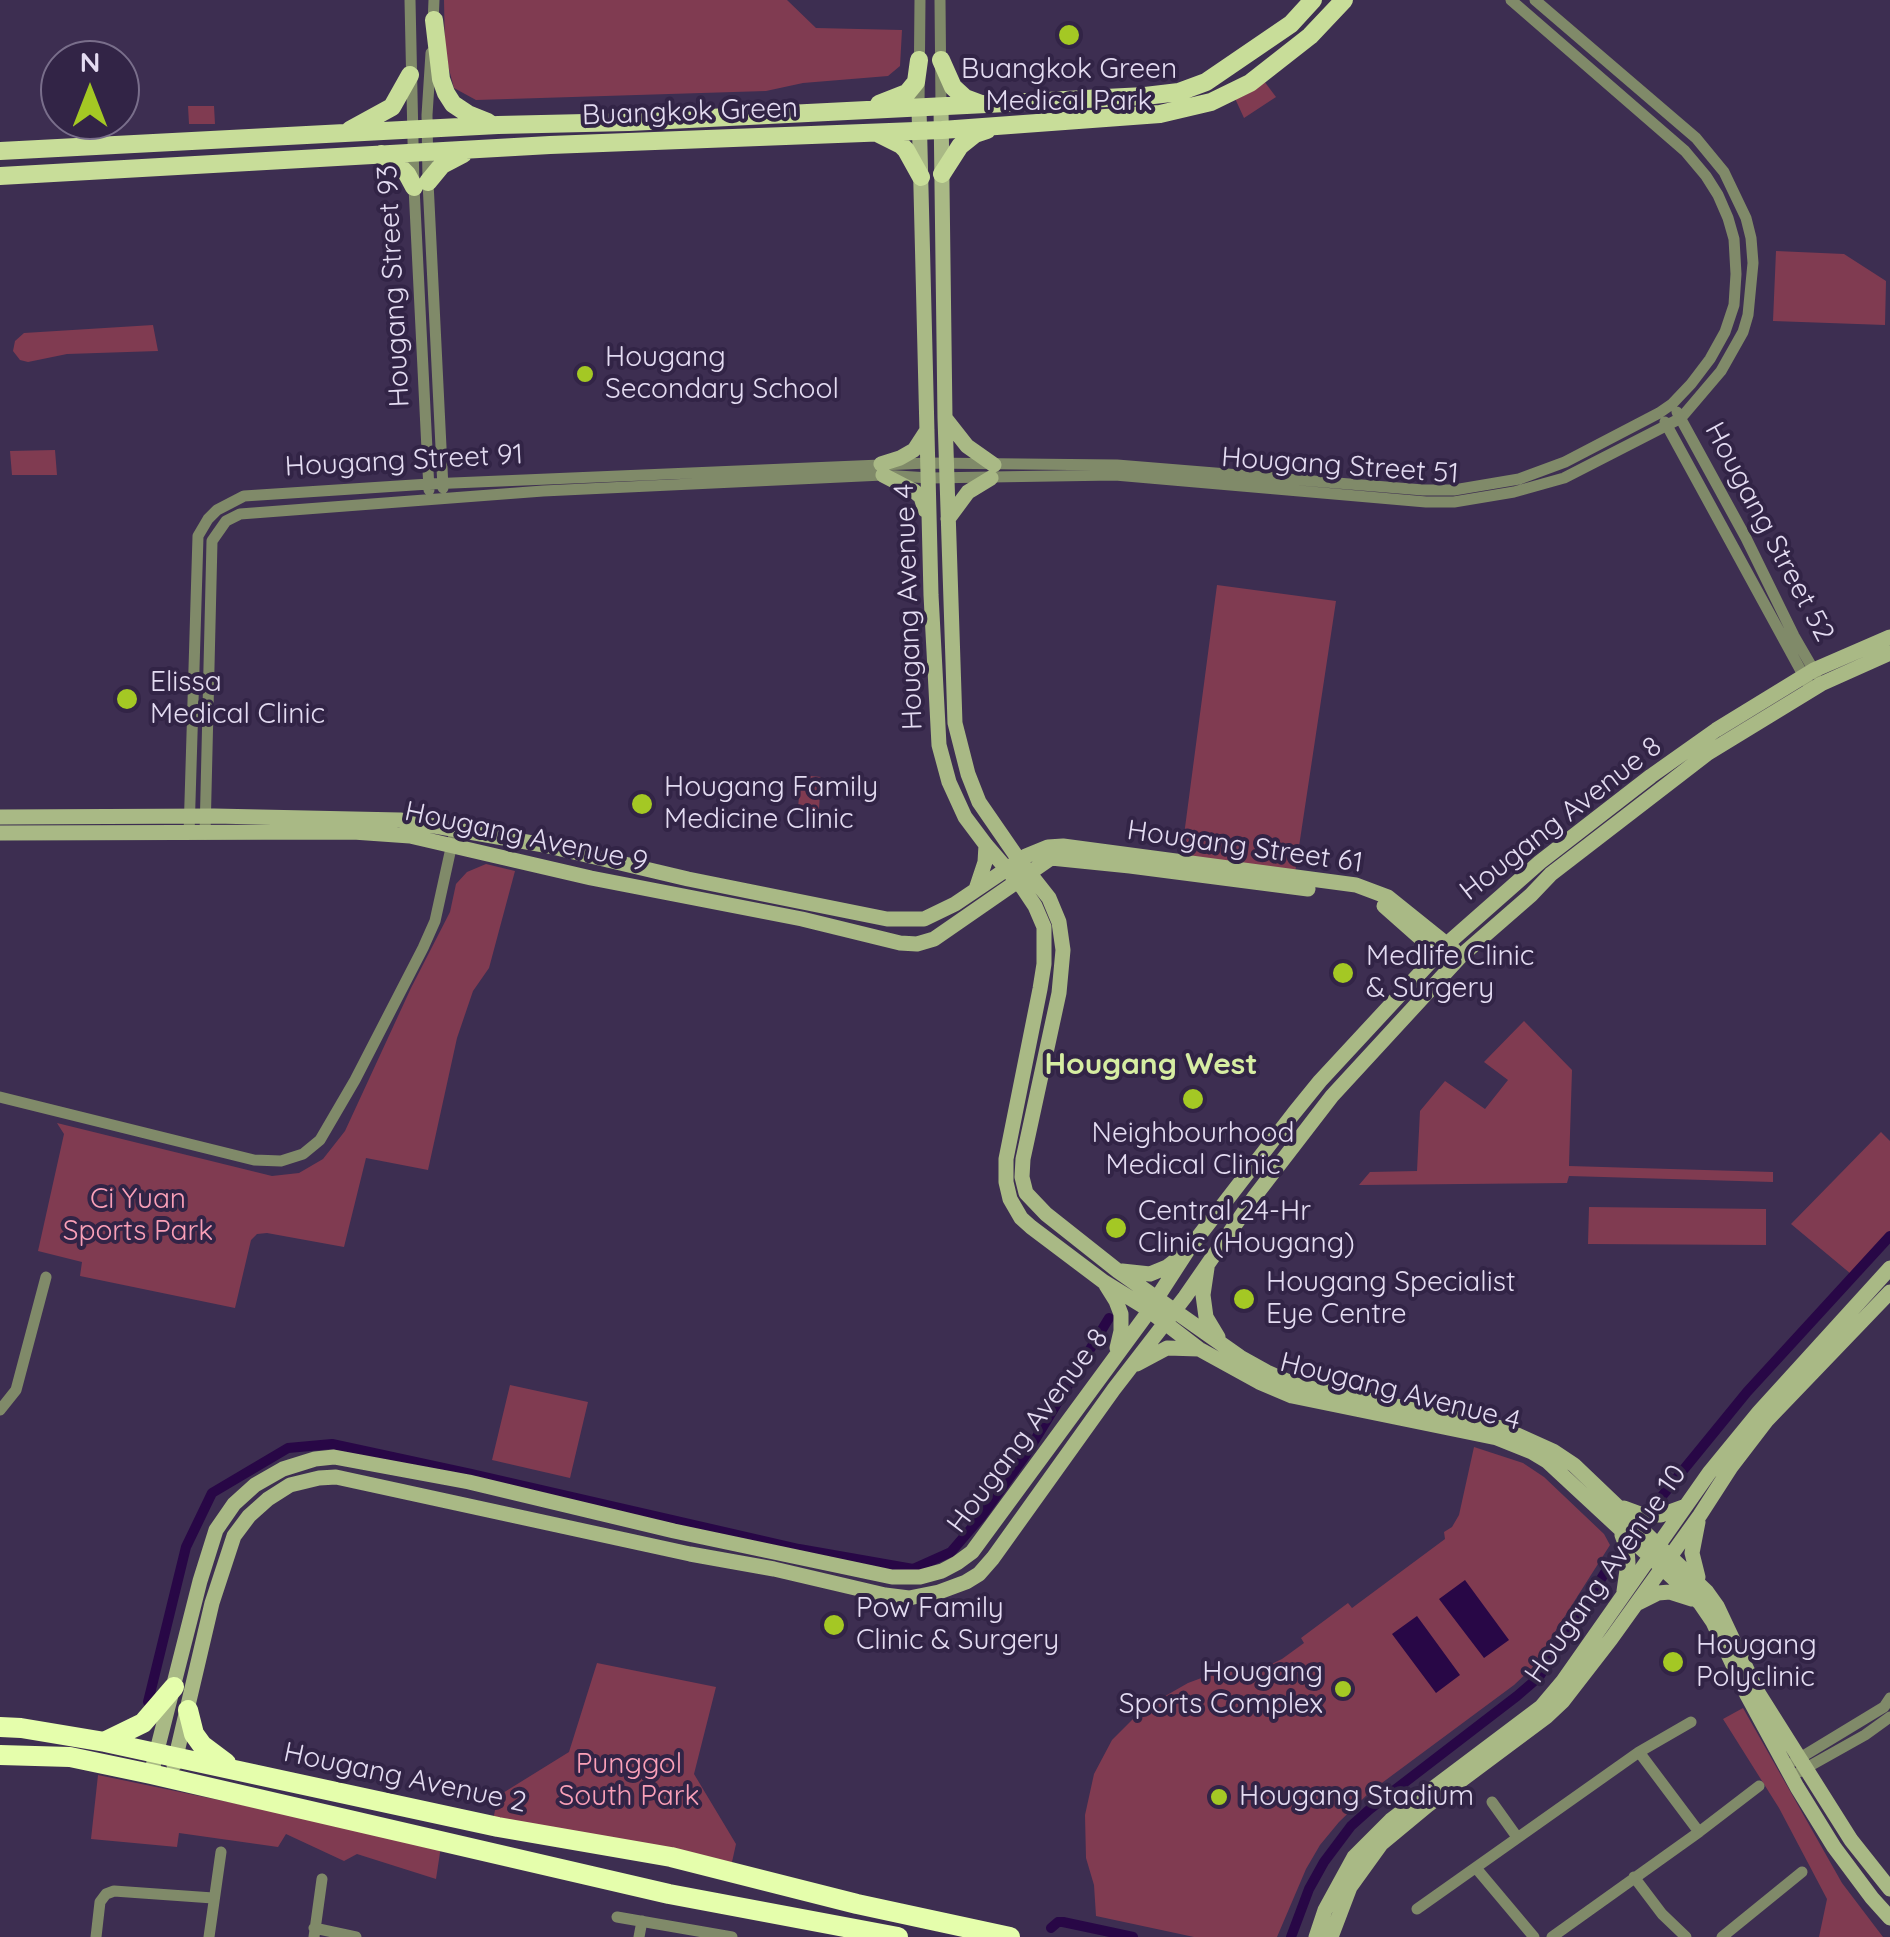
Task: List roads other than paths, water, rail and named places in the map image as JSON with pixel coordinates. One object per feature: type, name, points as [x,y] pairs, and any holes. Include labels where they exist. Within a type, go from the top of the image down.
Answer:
[{"type":"highway","points":[[104,1742],[144,1724],[174,1687]]},
{"type":"highway","points":[[188,1710],[194,1734],[202,1746],[236,1770]]},
{"type":"highway","name":"Hougang Avenue 2","points":[[7,1725],[166,1754],[498,1827],[671,1857],[857,1904],[1010,1937]]},
{"type":"highway","name":"Hougang Avenue 2","points":[[0,1755],[70,1758],[161,1776],[668,1894],[898,1937]]},
{"type":"highway","points":[[668,1894],[689,1878],[687,1871],[671,1857]]},
{"type":"main road","name":"Buangkok Green","points":[[0,151],[1104,100],[1180,92],[1206,82],[1251,52],[1291,24],[1313,0]]},
{"type":"main road","name":"Buangkok Green","points":[[0,176],[420,152],[942,130],[1160,114],[1211,102],[1250,84],[1310,36],[1344,0]]},
{"type":"main road","points":[[434,20],[441,79],[453,104],[498,126]]},
{"type":"main road","points":[[854,112],[907,93],[916,82],[920,60]]},
{"type":"main road","points":[[942,60],[952,87],[965,98],[982,104]]},
{"type":"main road","points":[[340,134],[392,107],[410,75]]},
{"type":"main road","points":[[942,174],[960,146],[975,134],[997,126]]},
{"type":"main road","points":[[874,132],[901,145],[920,177]]},
{"type":"main road","points":[[380,154],[421,185],[442,165],[473,150]]},
{"type":"street","points":[[410,0],[410,75],[420,130]]},
{"type":"street","points":[[420,130],[434,0]]},
{"type":"street","points":[[919,108],[920,0]]},
{"type":"street","points":[[940,0],[941,107]]},
{"type":"street","name":"Hougang Street 51","points":[[992,472],[1117,466],[1454,490],[1519,479],[1565,462],[1672,404],[1710,359],[1734,305],[1736,255],[1728,218],[1706,176],[1685,150],[1510,0]]},
{"type":"street","name":"Hougang Street 51","points":[[929,471],[1115,475],[1454,502],[1514,492],[1564,478],[1680,418],[1721,371],[1743,332],[1752,264],[1746,218],[1724,172],[1696,138],[1534,0]]},
{"type":"street","name":"Hougang Avenue 4","points":[[941,107],[945,418],[955,722],[979,802],[1018,871]]},
{"type":"street","name":"Hougang Avenue 4","points":[[919,108],[931,598],[940,746],[949,782],[965,817],[986,845],[1018,871],[1059,922],[1063,950],[1062,978],[1023,1159],[1026,1193],[1034,1204],[1118,1270],[1153,1304],[1240,1357],[1296,1385],[1497,1438],[1532,1452],[1547,1461],[1620,1529],[1699,1581],[1717,1606],[1834,1846],[1890,1918]]},
{"type":"street","name":"Hougang Street 93","points":[[420,130],[436,498]]},
{"type":"street","name":"Hougang Street 52","points":[[1672,404],[1746,538],[1812,680]]},
{"type":"street","name":"Hougang Street 52","points":[[1659,413],[1812,680]]},
{"type":"street","points":[[945,418],[992,472],[968,492],[948,518]]},
{"type":"street","points":[[926,430],[914,450],[882,470],[914,491],[930,518]]},
{"type":"street","name":"Hougang Street 91","points":[[197,834],[212,542],[226,522],[240,514],[882,470]]},
{"type":"street","name":"Hougang Street 91","points":[[198,816],[196,554],[201,528],[217,510],[244,496],[436,484],[929,471]]},
{"type":"street","points":[[358,488],[359,504]]},
{"type":"street","name":"Hougang Avenue 8","points":[[161,1776],[174,1687],[216,1530],[234,1504],[255,1485],[283,1469],[315,1459],[334,1458],[469,1482],[892,1577],[920,1577],[942,1571],[972,1552],[1116,1356],[1188,1250],[1320,1081],[1442,948],[1540,862],[1716,730],[1890,637]]},
{"type":"street","name":"Hougang Avenue 8","points":[[166,1754],[188,1710],[212,1603],[234,1536],[268,1498],[290,1484],[336,1478],[774,1569],[885,1596],[909,1598],[939,1592],[979,1574],[1332,1096],[1457,961],[1550,874],[1708,754],[1812,680],[1890,652]]},
{"type":"street","name":"Hougang Avenue 9","points":[[0,817],[367,818],[427,823],[887,919],[924,919],[976,889],[1018,871]]},
{"type":"street","points":[[0,1097],[254,1160],[281,1161],[303,1154],[320,1140],[423,948],[435,921],[454,830]]},
{"type":"street","name":"Hougang Avenue 9","points":[[0,833],[390,834],[918,944],[934,939],[996,896],[1018,871]]},
{"type":"street","points":[[996,896],[1038,896],[1050,852],[1000,834]]},
{"type":"street","points":[[976,889],[986,845]]},
{"type":"street","name":"Hougang Street 61","points":[[1018,871],[1064,846],[1356,885],[1388,896],[1457,961]]},
{"type":"street","name":"Hougang Avenue 4","points":[[1038,896],[1044,928],[1044,964],[1006,1159],[1010,1200],[1021,1218],[1104,1282],[1153,1304]]},
{"type":"street","points":[[1118,1270],[1150,1274],[1167,1267],[1188,1250]]},
{"type":"street","points":[[1208,1262],[1203,1295],[1206,1317],[1222,1344]]},
{"type":"street","name":"Hougang Avenue 10","points":[[1692,1511],[1709,1473],[1758,1412],[1890,1268]]},
{"type":"street","points":[[0,1410],[16,1390],[46,1278]]},
{"type":"street","points":[[1104,1282],[1122,1314],[1116,1356]]},
{"type":"street","name":"Hougang Avenue 10","points":[[1331,1937],[1354,1878],[1381,1844],[1563,1700],[1692,1511],[1767,1420],[1890,1292]]},
{"type":"street","name":"Hougang Avenue 4","points":[[1170,1316],[1199,1349],[1292,1396],[1502,1428],[1554,1451],[1574,1465],[1620,1506],[1700,1603],[1747,1695],[1796,1767],[1890,1889]]},
{"type":"street","points":[[1132,1367],[1167,1348],[1199,1349]]},
{"type":"street","points":[[534,1519],[537,1498]]},
{"type":"street","points":[[1620,1506],[1643,1515],[1692,1511],[1692,1553],[1699,1581]]},
{"type":"street","points":[[1620,1529],[1628,1549],[1630,1599],[1670,1592],[1700,1603]]},
{"type":"street","points":[[671,1549],[674,1531]]},
{"type":"street","name":"Hougang Avenue 10","points":[[1316,1937],[1342,1875],[1374,1835],[1541,1707],[1630,1599]]},
{"type":"street","points":[[1796,1767],[1884,1708],[1890,1698]]},
{"type":"street","points":[[1796,1767],[1890,1717]]},
{"type":"street","points":[[1417,1909],[1640,1752],[1691,1722]]},
{"type":"street","points":[[1640,1752],[1700,1832]]},
{"type":"street","points":[[1552,1937],[1759,1786]]},
{"type":"street","points":[[1492,1802],[1518,1837]]},
{"type":"street","points":[[209,1937],[221,1852]]},
{"type":"street","points":[[1476,1868],[1534,1937]]},
{"type":"street","points":[[1722,1937],[1802,1872]]},
{"type":"street","points":[[1634,1877],[1662,1914],[1686,1937]]},
{"type":"street","points":[[322,1879],[314,1933],[356,1937]]},
{"type":"street","points":[[96,1937],[100,1902],[114,1890],[214,1898]]},
{"type":"street","points":[[617,1917],[732,1937]]},
{"type":"street","points":[[640,1937],[642,1921]]},
{"type":"waterway","points":[[1658,1501],[1747,1392],[1890,1236]]},
{"type":"waterway","points":[[148,1702],[186,1547],[212,1493],[288,1448],[332,1444],[799,1549],[913,1569],[951,1552],[981,1517],[1027,1453],[1109,1318]]},
{"type":"waterway","points":[[1291,1937],[1309,1889],[1351,1826],[1539,1677],[1613,1560]]},
{"type":"waterway","points":[[1051,1928],[1063,1922],[1133,1937]]},
{"type":"place","name":"Buangkok Green Medical Park","points":[[1069,35]]},
{"type":"place","name":"Hougang Secondary School","points":[[585,374]]},
{"type":"place","name":"Elissa Medical Clinic","points":[[127,699]]},
{"type":"place","name":"Hougang Family Medicine Clinic","points":[[642,804]]},
{"type":"place","name":"Medlife Clinic & Surgery","points":[[1343,973]]},
{"type":"place","name":"Neighbourhood Medical Clinic","points":[[1193,1099]]},
{"type":"place","name":"Central 24-Hr Clinic (Hougang)","points":[[1116,1228]]},
{"type":"place","name":"Hougang Specialist Eye Centre","points":[[1244,1299]]},
{"type":"place","name":"Pow Family Clinic & Surgery","points":[[834,1625]]},
{"type":"place","name":"Hougang Polyclinic","points":[[1673,1662]]},
{"type":"place","name":"Hougang Sports Complex","points":[[1343,1689]]},
{"type":"place","name":"Hougang Stadium","points":[[1219,1797]]},
{"type":"district","name":"Hougang West","points":[[1151,1065]]},
{"type":"park label","name":"Ci Yuan Sports Park","points":[[138,1216]]},
{"type":"park label","name":"Punggol South Park","points":[[629,1781]]}]
